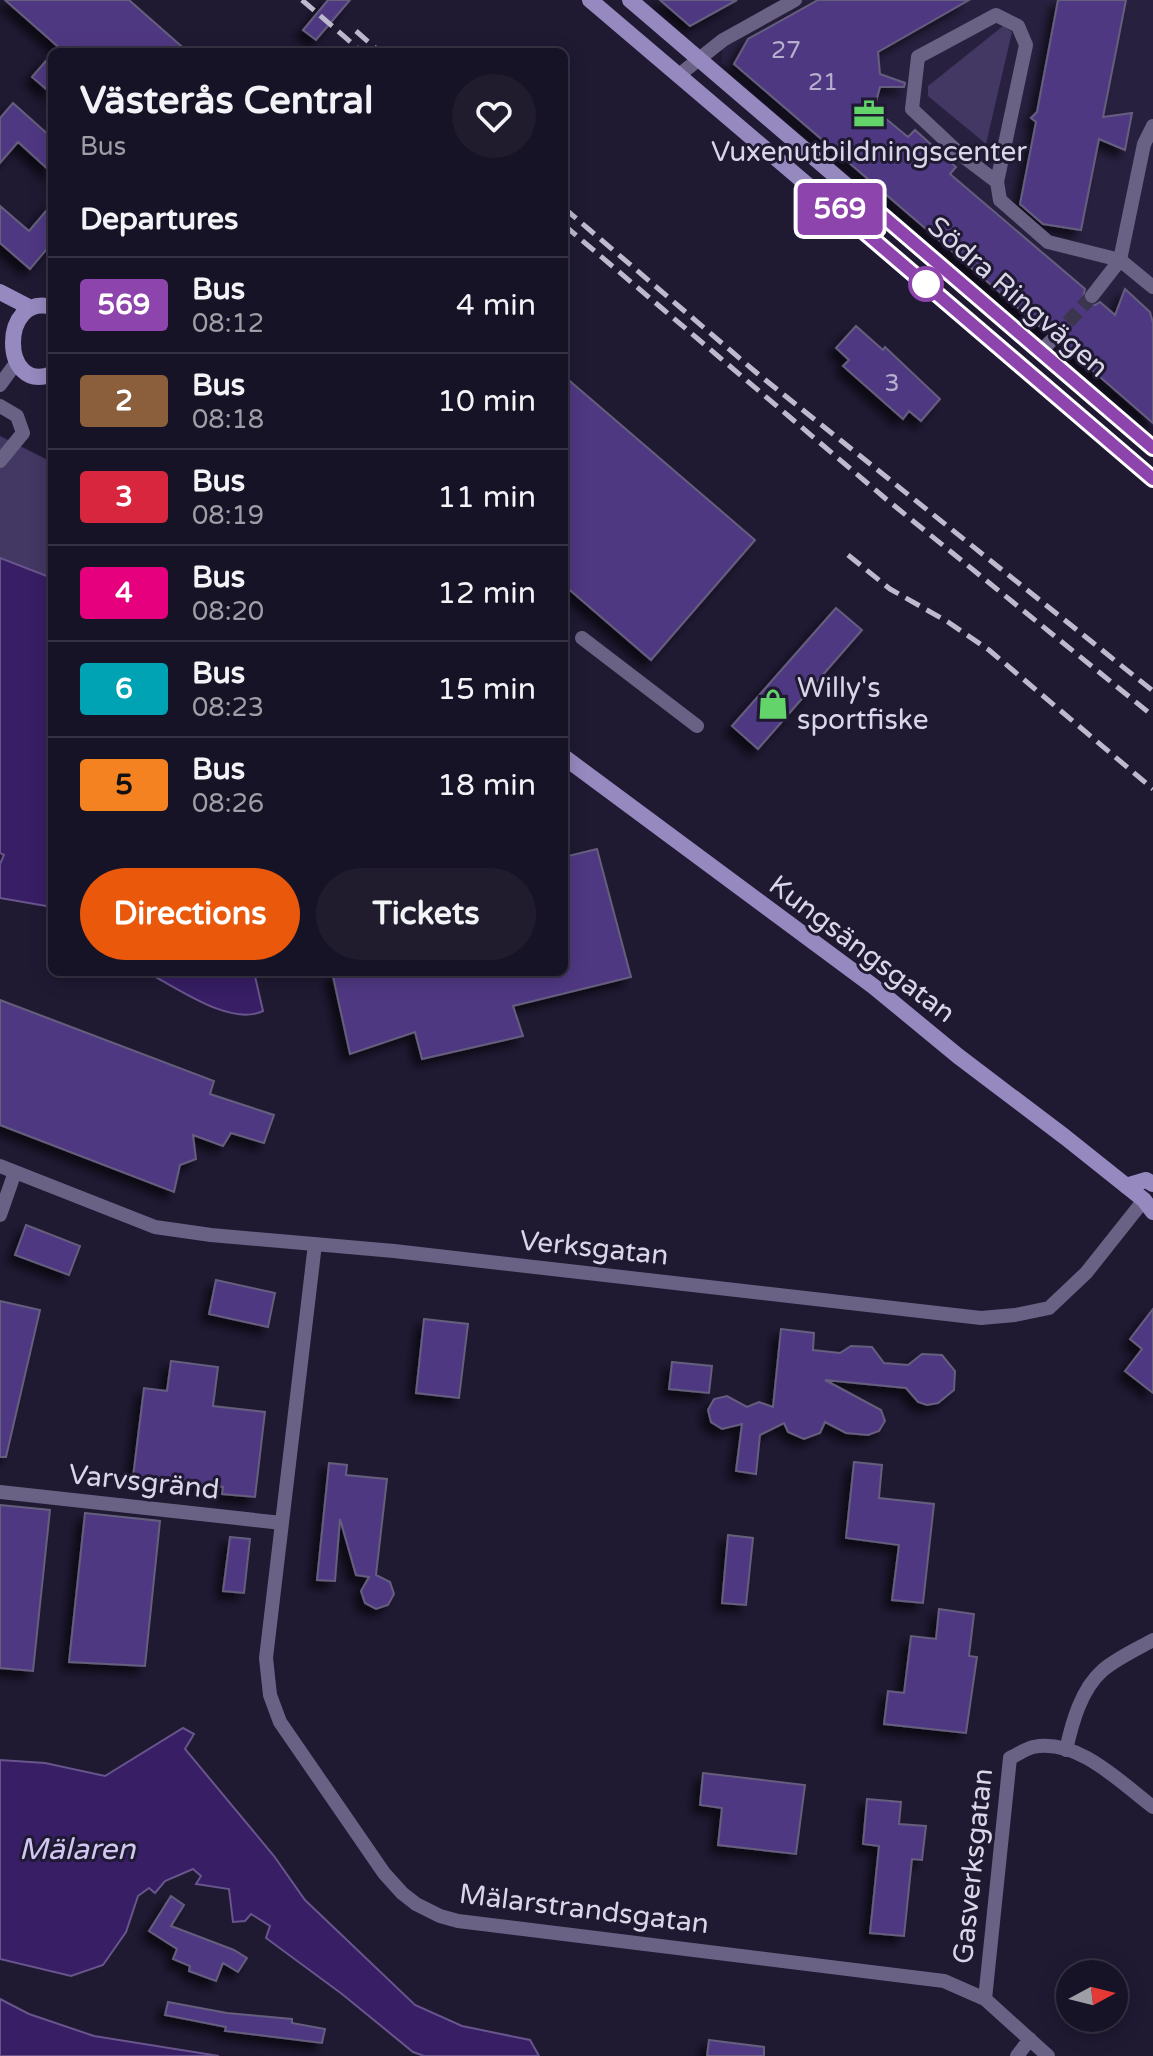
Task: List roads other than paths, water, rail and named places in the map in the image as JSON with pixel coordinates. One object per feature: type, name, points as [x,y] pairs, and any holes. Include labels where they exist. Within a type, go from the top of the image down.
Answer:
[{"type":"main road","name":"Södra Ringvägen","points":[[590,0],[1153,479]]},
{"type":"main road","name":"Södra Ringvägen","points":[[630,0],[1153,448]]},
{"type":"main road","points":[[0,292],[43,304]]},
{"type":"main road","points":[[43,304],[8,319],[0,336],[2,351],[13,367],[25,376],[48,376]]},
{"type":"main road","points":[[1028,371],[1041,351]]},
{"type":"main road","name":"Kungsängsgatan","points":[[568,760],[873,986],[1150,1206]]},
{"type":"main road","points":[[1126,1186],[1145,1180],[1153,1184]]},
{"type":"street","points":[[679,75],[723,40],[795,0]]},
{"type":"street","points":[[997,182],[960,154],[912,109],[918,57],[996,15],[1018,26],[1026,45],[997,182],[1000,200],[1048,242],[1120,260],[1153,287]]},
{"type":"street","points":[[1092,296],[1120,260],[1144,144],[1153,126]]},
{"type":"street","points":[[1041,351],[1054,338]]},
{"type":"street","points":[[0,385],[13,367]]},
{"type":"street","points":[[0,406],[17,416],[23,433],[0,461]]},
{"type":"street","points":[[582,638],[697,726]]},
{"type":"street","name":"Verksgatan","points":[[0,1166],[155,1227],[981,1318],[1049,1308],[1150,1206]]},
{"type":"street","points":[[0,1215],[15,1172]]},
{"type":"street","name":"Mälarstrandsgatan","points":[[315,1244],[266,1658],[273,1705],[290,1739],[384,1873],[402,1893],[440,1916],[467,1922],[927,1978],[966,1989],[985,1999],[1048,2056]]},
{"type":"street","name":"Varvsgränd","points":[[0,1492],[282,1523]]},
{"type":"street","points":[[1066,1750],[1073,1721],[1090,1685],[1104,1669],[1153,1640]]},
{"type":"street","name":"Gasverksgatan","points":[[985,1999],[1010,1758],[1032,1747],[1059,1747],[1092,1761],[1153,1807]]},
{"type":"street","points":[[1017,2056],[1030,2039]]},
{"type":"water","points":[[0,558],[48,576],[48,906],[0,898],[0,864],[4,855],[0,853]]},
{"type":"water","points":[[153,976],[255,976],[263,1011],[250,1015],[235,1014],[188,995]]},
{"type":"water","name":"Mälaren","points":[[183,1728],[194,1734],[185,1749],[274,1856],[305,1900],[415,2005],[462,2026],[530,2040],[539,2056],[424,2056],[413,2052],[266,1938],[270,1926],[251,1914],[245,1921],[233,1922],[229,1889],[196,1884],[201,1876],[193,1869],[165,1881],[155,1893],[149,1888],[138,1896],[126,1932],[103,1965],[71,1976],[0,1959],[0,1760],[45,1763],[105,1776]]},
{"type":"water","points":[[0,1999],[29,2014],[94,2036],[219,2056],[0,2056]]},
{"type":"tunnel","points":[[1054,338],[1092,296]]},
{"type":"railway","points":[[302,0],[357,48]]},
{"type":"railway","points":[[356,31],[375,48]]},
{"type":"railway","points":[[568,211],[758,374],[1153,691]]},
{"type":"railway","points":[[568,228],[886,499],[1153,716]]},
{"type":"railway","points":[[848,555],[890,589],[989,650],[1153,789]]},
{"type":"place","name":"Vuxenutbildningscenter","points":[[869,114]]},
{"type":"place","name":"Willy's sportfiske","points":[[773,704]]}]
